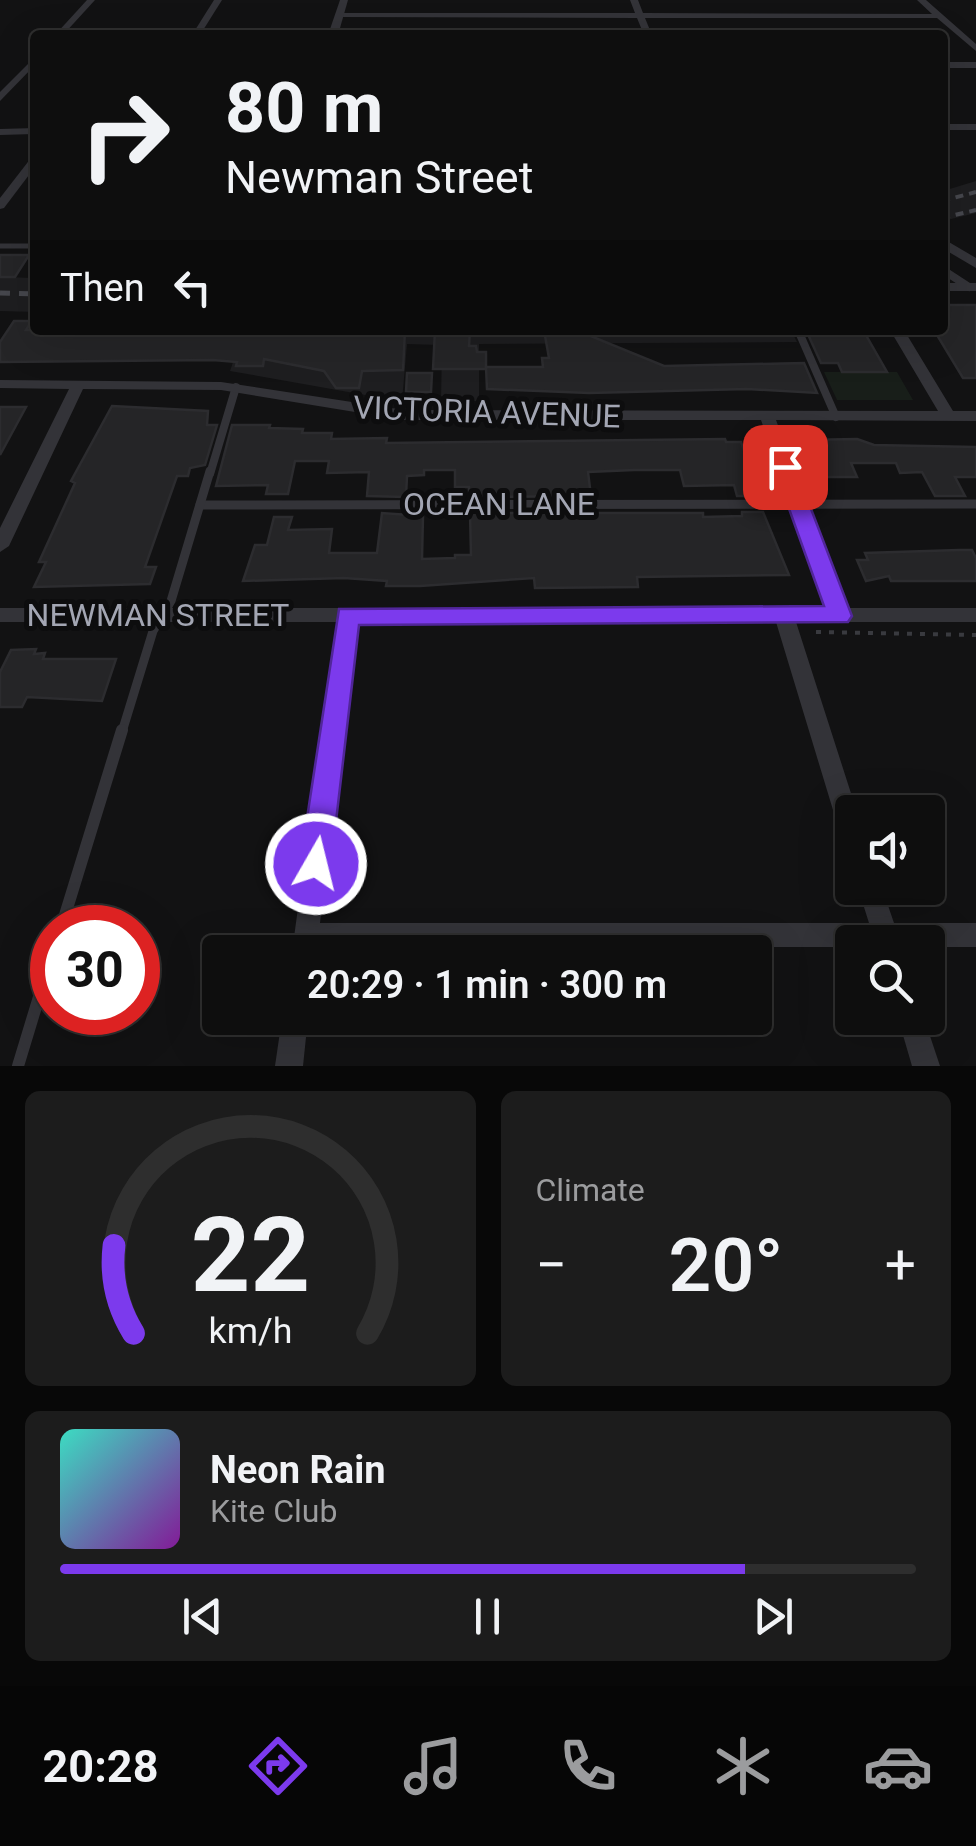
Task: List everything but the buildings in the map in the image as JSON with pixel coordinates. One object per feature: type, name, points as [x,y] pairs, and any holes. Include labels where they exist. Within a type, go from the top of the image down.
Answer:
[{"type":"street","points":[[64,30],[92,0]]},
{"type":"street","points":[[199,30],[218,0]]},
{"type":"street","points":[[334,30],[344,0]]},
{"type":"street","points":[[634,0],[646,30]]},
{"type":"street","points":[[921,0],[976,48]]},
{"type":"street","points":[[339,15],[938,16]]},
{"type":"street","points":[[0,98],[30,65]]},
{"type":"street","points":[[948,65],[976,65]]},
{"type":"street","points":[[948,126],[976,127]]},
{"type":"street","points":[[0,132],[30,131]]},
{"type":"street","points":[[0,206],[30,167]]},
{"type":"street","points":[[948,246],[976,264]]},
{"type":"street","points":[[900,335],[948,416]]},
{"type":"street","name":"VICTORIA AVENUE","points":[[0,384],[236,387],[386,414],[976,416]]},
{"type":"street","points":[[0,546],[78,385]]},
{"type":"street","points":[[767,417],[840,616]]},
{"type":"street","name":"NEWMAN STREET","points":[[0,614],[976,615]]},
{"type":"street","points":[[306,935],[348,616]]},
{"type":"street","points":[[784,616],[840,795]]},
{"type":"street","points":[[945,936],[976,935]]},
{"type":"street","points":[[772,939],[835,939]]},
{"type":"street","points":[[289,1066],[293,1035]]},
{"type":"street","points":[[916,1035],[926,1066]]},
{"type":"lane","points":[[0,246],[30,246]]},
{"type":"lane","points":[[948,272],[973,287]]},
{"type":"lane","points":[[800,335],[836,417]]},
{"type":"lane","points":[[68,905],[153,631],[171,601],[236,387]]},
{"type":"lane","name":"OCEAN LANE","points":[[200,505],[976,504]]},
{"type":"lane","points":[[18,1066],[30,1026]]},
{"type":"path","points":[[814,632],[976,635]]},
{"type":"shaded area","points":[[976,181],[976,213],[948,220],[948,189]]},
{"type":"shaded area","points":[[0,277],[30,278],[30,312],[0,311]]},
{"type":"shaded area","points":[[242,335],[794,335],[797,342],[479,344],[479,401],[441,401],[442,345],[407,344],[402,401],[230,371]]},
{"type":"shaded area","points":[[824,372],[897,372],[913,400],[837,400]]},
{"type":"railway","points":[[948,199],[976,192]]},
{"type":"railway","points":[[948,217],[976,210]]},
{"type":"railway","points":[[0,293],[30,294]]},
{"type":"route","points":[[316,864],[348,616],[840,616],[785,467]]}]
